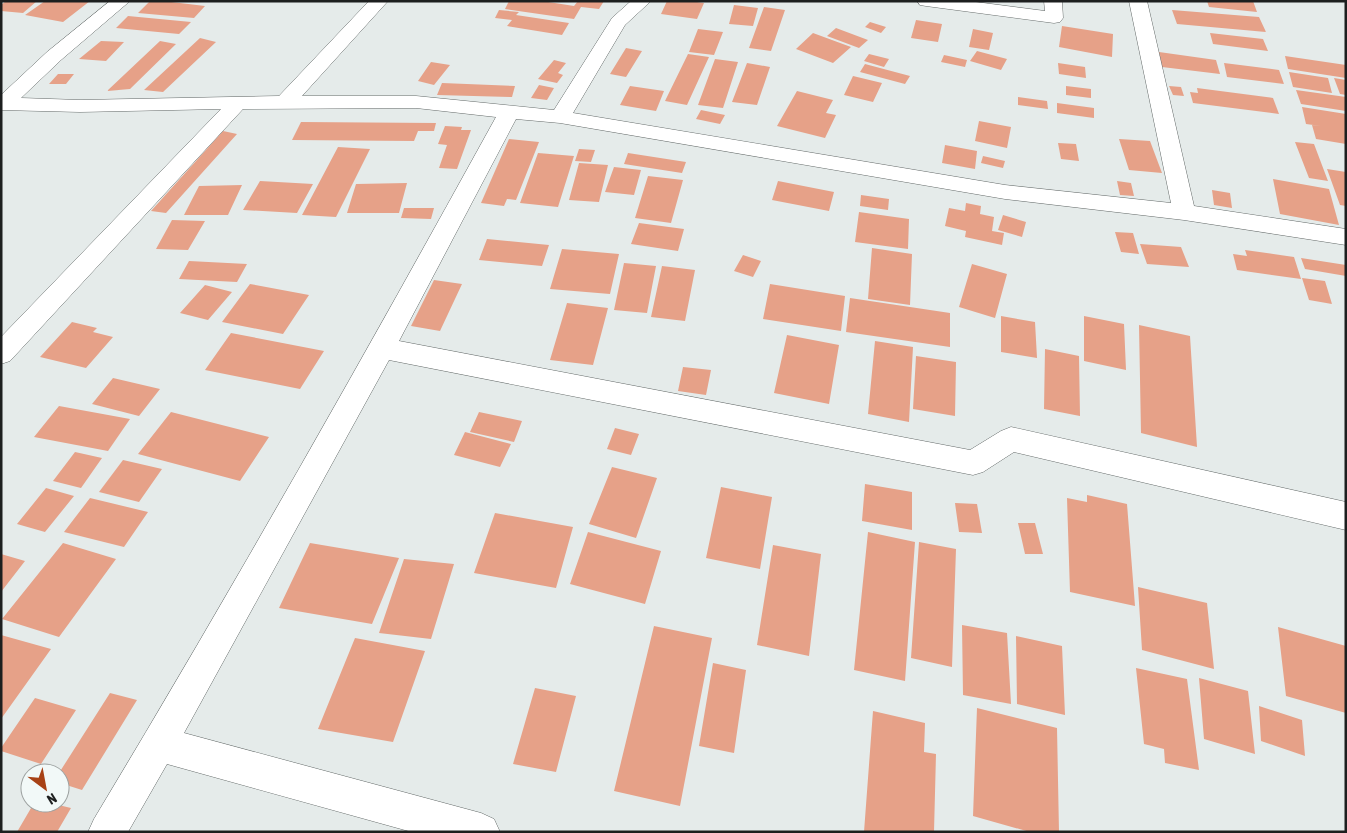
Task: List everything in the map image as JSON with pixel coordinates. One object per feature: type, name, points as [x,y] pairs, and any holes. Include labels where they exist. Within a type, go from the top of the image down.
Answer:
[{"type":"street","points":[[2,104],[54,56],[121,1]]},
{"type":"street","points":[[285,102],[379,1]]},
{"type":"street","points":[[560,117],[618,22],[642,1]]},
{"type":"street","points":[[926,1],[1054,18],[1053,1]]},
{"type":"street","points":[[1138,1],[1184,212]]},
{"type":"street","points":[[2,104],[80,106],[285,102],[416,102],[560,117],[1005,192],[1184,212],[1346,237]]},
{"type":"street","points":[[1,354],[237,104]]},
{"type":"street","points":[[107,832],[159,744],[382,348],[509,112]]},
{"type":"street","points":[[382,348],[973,464],[1011,439],[1346,516]]},
{"type":"street","points":[[159,744],[481,832]]},
{"type":"building","points":[[6,1],[37,1],[23,13],[1,11],[1,5]]},
{"type":"building","points":[[45,1],[90,1],[63,22],[25,15]]},
{"type":"building","points":[[150,1],[205,6],[194,18],[138,13]]},
{"type":"building","points":[[509,1],[542,1],[574,6],[578,1],[604,1],[599,9],[581,7],[574,19],[505,9]]},
{"type":"building","points":[[667,1],[704,3],[697,19],[661,14]]},
{"type":"building","points":[[1207,1],[1253,1],[1257,12],[1209,7]]},
{"type":"building","points":[[734,5],[758,8],[753,26],[729,24]]},
{"type":"building","points":[[764,7],[785,10],[771,51],[749,48]]},
{"type":"building","points":[[499,10],[519,12],[516,15],[569,23],[562,35],[507,26],[512,20],[495,18]]},
{"type":"building","points":[[1172,10],[1259,17],[1266,32],[1177,24]]},
{"type":"building","points":[[128,16],[191,22],[179,34],[116,28]]},
{"type":"building","points":[[916,20],[942,24],[938,42],[911,38]]},
{"type":"building","points":[[870,22],[886,27],[881,33],[865,27]]},
{"type":"building","points":[[1062,26],[1113,34],[1112,57],[1059,47]]},
{"type":"building","points":[[836,28],[868,40],[859,48],[827,36]]},
{"type":"building","points":[[698,29],[723,32],[714,55],[689,52]]},
{"type":"building","points":[[973,29],[993,33],[989,50],[969,47]]},
{"type":"building","points":[[813,33],[851,47],[833,63],[796,49]]},
{"type":"building","points":[[1210,33],[1263,39],[1268,51],[1213,44]]},
{"type":"building","points":[[200,38],[216,42],[163,92],[144,90]]},
{"type":"building","points":[[101,41],[124,42],[106,61],[79,59]]},
{"type":"building","points":[[160,41],[176,44],[130,89],[107,91]]},
{"type":"building","points":[[626,48],[642,51],[626,77],[610,74]]},
{"type":"building","points":[[977,51],[1007,59],[1001,70],[970,61]]},
{"type":"building","points":[[1159,52],[1216,60],[1220,74],[1162,67]]},
{"type":"building","points":[[688,54],[709,57],[687,105],[665,101]]},
{"type":"building","points":[[869,54],[889,59],[884,67],[864,61]]},
{"type":"building","points":[[944,55],[967,60],[965,67],[941,62]]},
{"type":"building","points":[[1285,56],[1346,65],[1346,78],[1288,69]]},
{"type":"building","points":[[715,59],[738,62],[723,108],[698,105]]},
{"type":"building","points":[[554,60],[566,63],[558,73],[563,75],[557,83],[538,79]]},
{"type":"building","points":[[431,62],[450,65],[434,85],[418,81]]},
{"type":"building","points":[[747,63],[770,67],[757,105],[732,102]]},
{"type":"building","points":[[1058,63],[1085,67],[1086,78],[1059,74]]},
{"type":"building","points":[[1224,63],[1279,70],[1284,84],[1227,77]]},
{"type":"building","points":[[865,64],[910,76],[905,84],[860,72]]},
{"type":"building","points":[[1289,72],[1328,78],[1332,93],[1293,87]]},
{"type":"building","points":[[58,74],[74,74],[66,84],[49,84]]},
{"type":"building","points":[[853,76],[882,83],[873,102],[844,95]]},
{"type":"building","points":[[1334,78],[1346,80],[1346,95],[1340,94]]},
{"type":"building","points":[[442,83],[515,86],[512,97],[437,95]]},
{"type":"building","points":[[539,85],[554,88],[547,100],[531,98]]},
{"type":"building","points":[[630,86],[664,91],[656,111],[620,105]]},
{"type":"building","points":[[1066,86],[1091,89],[1091,98],[1066,95]]},
{"type":"building","points":[[1169,86],[1181,87],[1184,96],[1173,95]]},
{"type":"building","points":[[1197,88],[1273,98],[1279,114],[1193,103],[1190,92],[1198,93]]},
{"type":"building","points":[[1296,90],[1346,97],[1346,111],[1301,104]]},
{"type":"building","points":[[797,91],[833,100],[826,113],[836,115],[825,138],[777,126]]},
{"type":"building","points":[[1018,97],[1047,101],[1048,109],[1018,105]]},
{"type":"building","points":[[1057,103],[1094,108],[1094,118],[1057,113]]},
{"type":"building","points":[[1302,107],[1346,114],[1346,144],[1316,139],[1312,125],[1321,126],[1306,124]]},
{"type":"building","points":[[701,110],[725,115],[720,124],[696,119]]},
{"type":"building","points":[[979,121],[1011,127],[1007,148],[975,141]]},
{"type":"building","points":[[301,122],[436,123],[434,131],[418,131],[414,141],[292,140]]},
{"type":"building","points":[[445,126],[462,127],[461,130],[471,130],[457,169],[439,168],[447,145],[438,144]]},
{"type":"building","points":[[223,131],[237,134],[166,213],[151,211]]},
{"type":"building","points":[[509,139],[539,142],[516,200],[507,199],[504,206],[481,203]]},
{"type":"building","points":[[1119,139],[1150,141],[1162,173],[1129,170]]},
{"type":"building","points":[[1295,142],[1314,144],[1328,181],[1309,178]]},
{"type":"building","points":[[1058,143],[1076,144],[1079,161],[1061,159]]},
{"type":"building","points":[[945,145],[977,151],[975,169],[942,163]]},
{"type":"building","points":[[338,147],[370,149],[336,217],[302,215]]},
{"type":"building","points":[[579,149],[595,150],[591,162],[575,161]]},
{"type":"building","points":[[538,153],[574,156],[558,207],[520,203]]},
{"type":"building","points":[[628,153],[686,162],[682,173],[624,164]]},
{"type":"building","points":[[983,156],[1005,161],[1003,168],[981,163]]},
{"type":"building","points":[[579,163],[608,165],[599,202],[569,200]]},
{"type":"building","points":[[614,167],[641,170],[634,195],[605,192]]},
{"type":"building","points":[[1327,169],[1346,172],[1346,206],[1340,205]]},
{"type":"building","points":[[648,176],[683,180],[671,223],[635,218]]},
{"type":"building","points":[[1273,179],[1329,189],[1339,225],[1280,214]]},
{"type":"building","points":[[260,181],[313,184],[297,213],[243,210]]},
{"type":"building","points":[[778,181],[834,192],[829,211],[772,200]]},
{"type":"building","points":[[1117,181],[1131,183],[1134,196],[1120,195]]},
{"type":"building","points":[[407,183],[399,213],[347,213],[356,184]]},
{"type":"building","points":[[242,185],[228,215],[184,215],[199,186]]},
{"type":"building","points":[[1212,190],[1230,193],[1232,208],[1214,205]]},
{"type":"building","points":[[861,195],[889,199],[888,210],[860,206]]},
{"type":"building","points":[[966,203],[981,206],[980,214],[994,217],[992,231],[1004,233],[1002,245],[965,237],[966,231],[945,226],[949,208],[965,211]]},
{"type":"building","points":[[404,208],[434,208],[431,219],[401,218]]},
{"type":"building","points":[[859,212],[909,219],[908,249],[855,242]]},
{"type":"building","points":[[1003,215],[1026,222],[1022,237],[998,230]]},
{"type":"building","points":[[172,220],[205,221],[188,250],[156,249]]},
{"type":"building","points":[[639,223],[684,229],[678,251],[631,244]]},
{"type":"building","points":[[1115,232],[1133,233],[1139,254],[1121,252]]},
{"type":"building","points":[[487,239],[549,245],[542,266],[479,260]]},
{"type":"building","points":[[1140,244],[1181,247],[1189,267],[1147,264]]},
{"type":"building","points":[[872,248],[912,254],[910,305],[868,299]]},
{"type":"building","points":[[562,249],[619,254],[610,294],[550,289]]},
{"type":"building","points":[[1245,250],[1294,257],[1301,279],[1237,270],[1233,254],[1247,256]]},
{"type":"building","points":[[743,255],[761,261],[753,277],[734,271]]},
{"type":"building","points":[[1301,258],[1346,265],[1346,276],[1305,269]]},
{"type":"building","points":[[189,261],[247,264],[237,282],[179,279]]},
{"type":"building","points":[[624,263],[656,266],[647,313],[614,310]]},
{"type":"building","points":[[972,264],[1007,274],[995,318],[959,307]]},
{"type":"building","points":[[662,266],[695,270],[685,321],[651,317]]},
{"type":"building","points":[[1302,278],[1325,281],[1332,304],[1309,300]]},
{"type":"building","points":[[434,280],[462,284],[440,331],[411,326]]},
{"type":"building","points":[[250,284],[309,295],[283,334],[222,322]]},
{"type":"building","points":[[770,284],[845,296],[841,331],[763,319]]},
{"type":"building","points":[[205,285],[232,292],[208,320],[180,313]]},
{"type":"building","points":[[850,298],[950,313],[950,347],[846,332]]},
{"type":"building","points":[[567,303],[608,308],[593,365],[550,360]]},
{"type":"building","points":[[1001,316],[1035,322],[1037,358],[1001,352]]},
{"type":"building","points":[[1084,316],[1124,324],[1126,370],[1084,361]]},
{"type":"building","points":[[72,322],[97,328],[93,332],[113,337],[86,368],[40,357]]},
{"type":"building","points":[[1139,325],[1190,336],[1197,447],[1141,433]]},
{"type":"building","points":[[231,333],[324,351],[300,389],[205,370]]},
{"type":"building","points":[[787,335],[839,345],[829,404],[774,393]]},
{"type":"building","points":[[875,341],[913,347],[909,422],[868,414]]},
{"type":"building","points":[[1045,349],[1079,356],[1080,416],[1044,409]]},
{"type":"building","points":[[916,356],[956,362],[955,416],[913,409]]},
{"type":"building","points":[[683,367],[711,370],[706,395],[678,391]]},
{"type":"building","points":[[113,378],[160,389],[139,416],[92,404]]},
{"type":"building","points":[[59,406],[130,419],[108,451],[34,437]]},
{"type":"building","points":[[171,412],[269,437],[240,481],[138,454]]},
{"type":"building","points":[[479,412],[522,421],[514,442],[470,432]]},
{"type":"building","points":[[615,428],[639,434],[631,455],[607,449]]},
{"type":"building","points":[[465,432],[511,444],[500,467],[454,455]]},
{"type":"building","points":[[75,452],[102,458],[81,488],[53,481]]},
{"type":"building","points":[[123,460],[162,469],[139,502],[99,492]]},
{"type":"building","points":[[612,467],[657,478],[636,538],[589,524]]},
{"type":"building","points":[[865,484],[912,492],[912,530],[862,521]]},
{"type":"building","points":[[721,487],[772,497],[760,569],[706,558]]},
{"type":"building","points":[[46,488],[74,496],[45,532],[17,524]]},
{"type":"building","points":[[1087,495],[1127,504],[1135,606],[1070,592],[1067,498],[1087,502]]},
{"type":"building","points":[[90,498],[148,512],[124,547],[64,532]]},
{"type":"building","points":[[955,503],[977,504],[982,533],[959,532]]},
{"type":"building","points":[[495,513],[573,527],[556,588],[474,573]]},
{"type":"building","points":[[1018,523],[1035,523],[1043,554],[1025,554]]},
{"type":"building","points":[[588,532],[661,551],[645,604],[570,584]]},
{"type":"building","points":[[868,532],[915,542],[905,681],[854,670]]},
{"type":"building","points":[[919,542],[956,549],[952,667],[911,658]]},
{"type":"building","points":[[63,543],[116,559],[59,637],[2,619]]},
{"type":"building","points":[[310,543],[399,558],[372,624],[279,608]]},
{"type":"building","points":[[773,545],[821,554],[809,656],[757,645]]},
{"type":"building","points":[[1,554],[25,561],[1,592]]},
{"type":"building","points":[[404,559],[454,564],[431,639],[379,633]]},
{"type":"building","points":[[1138,587],[1207,603],[1214,669],[1142,650]]},
{"type":"building","points":[[962,625],[1007,633],[1011,704],[963,695]]},
{"type":"building","points":[[654,626],[712,638],[680,806],[614,791]]},
{"type":"building","points":[[1278,627],[1346,646],[1346,713],[1286,696]]},
{"type":"building","points":[[1,635],[51,649],[1,719]]},
{"type":"building","points":[[1016,636],[1062,646],[1065,715],[1017,704]]},
{"type":"building","points":[[355,638],[425,651],[393,742],[318,729]]},
{"type":"building","points":[[713,663],[746,670],[734,753],[699,746]]},
{"type":"building","points":[[1136,668],[1187,679],[1199,770],[1165,763],[1164,749],[1144,744]]},
{"type":"building","points":[[1199,678],[1248,691],[1255,754],[1204,739]]},
{"type":"building","points":[[535,688],[576,696],[556,772],[513,764]]},
{"type":"building","points":[[110,693],[137,700],[82,790],[70,786],[70,763],[65,763]]},
{"type":"building","points":[[35,698],[76,710],[42,763],[1,751],[1,748]]},
{"type":"building","points":[[1259,706],[1302,720],[1305,756],[1261,741]]},
{"type":"building","points":[[977,708],[1057,728],[1059,832],[1030,832],[973,816]]},
{"type":"building","points":[[873,711],[925,723],[924,752],[936,754],[934,832],[864,832]]},
{"type":"building","points":[[28,813],[68,813],[57,832],[17,832]]}]
